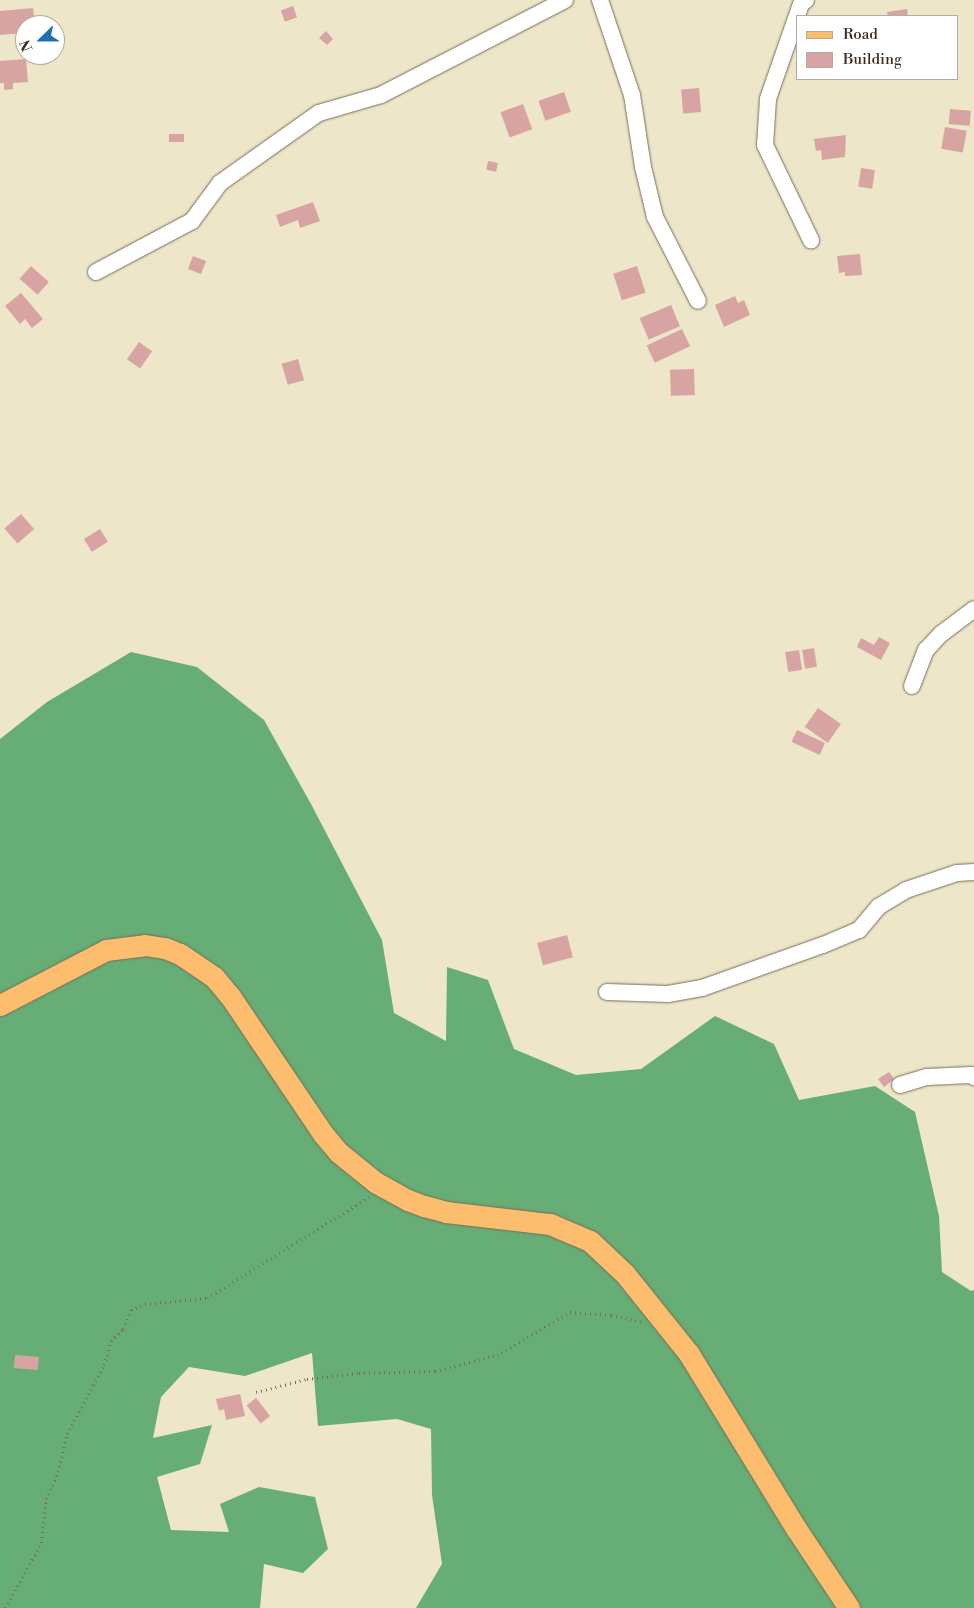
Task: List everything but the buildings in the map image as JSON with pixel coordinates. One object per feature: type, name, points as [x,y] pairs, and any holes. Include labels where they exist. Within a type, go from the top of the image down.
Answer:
[{"type":"main road","points":[[0,1005],[106,950],[145,945],[165,948],[180,954],[208,972],[230,996],[323,1134],[338,1152],[375,1182],[424,1206],[455,1213],[550,1224],[590,1241],[625,1274],[688,1354],[742,1437],[797,1530],[849,1608]]},
{"type":"main road","points":[[0,1017],[98,967],[128,957],[159,958],[175,964],[184,969],[214,997],[239,1028],[296,1116],[346,1176],[372,1195],[409,1213],[450,1227],[540,1235],[579,1246],[597,1259],[652,1325],[735,1447],[778,1523],[833,1608]]},
{"type":"street","points":[[96,272],[192,220],[220,183],[318,113],[381,95],[565,0]]},
{"type":"street","points":[[600,0],[632,95],[643,167],[655,217],[698,301]]},
{"type":"street","points":[[797,15],[801,4],[806,0]]},
{"type":"street","points":[[796,19],[768,100],[765,145],[811,240]]},
{"type":"street","points":[[912,686],[926,650],[941,634],[974,610]]},
{"type":"street","points":[[607,992],[668,994],[702,988],[823,945],[859,930],[878,908],[906,890],[957,873],[974,872]]},
{"type":"street","points":[[900,1084],[927,1077],[971,1075],[974,1077]]},
{"type":"path","points":[[5,1608],[40,1543],[46,1499],[58,1472],[67,1434],[104,1365],[111,1341],[123,1328],[131,1310],[145,1304],[207,1298],[372,1195]]},
{"type":"path","points":[[256,1392],[307,1379],[359,1373],[435,1371],[496,1355],[570,1312],[611,1315],[652,1325]]},
{"type":"green space","points":[[131,652],[197,667],[264,720],[311,804],[382,940],[394,1013],[446,1041],[447,967],[488,980],[514,1049],[576,1075],[641,1069],[715,1016],[774,1044],[799,1100],[875,1086],[915,1112],[939,1216],[942,1272],[971,1291],[974,1290],[974,1608],[416,1608],[442,1564],[432,1495],[431,1429],[397,1419],[318,1426],[312,1353],[245,1376],[189,1367],[161,1397],[153,1438],[212,1425],[200,1464],[157,1477],[171,1530],[229,1532],[220,1504],[259,1487],[315,1497],[328,1549],[303,1573],[264,1564],[260,1608],[0,1608],[0,739],[47,702]]}]
